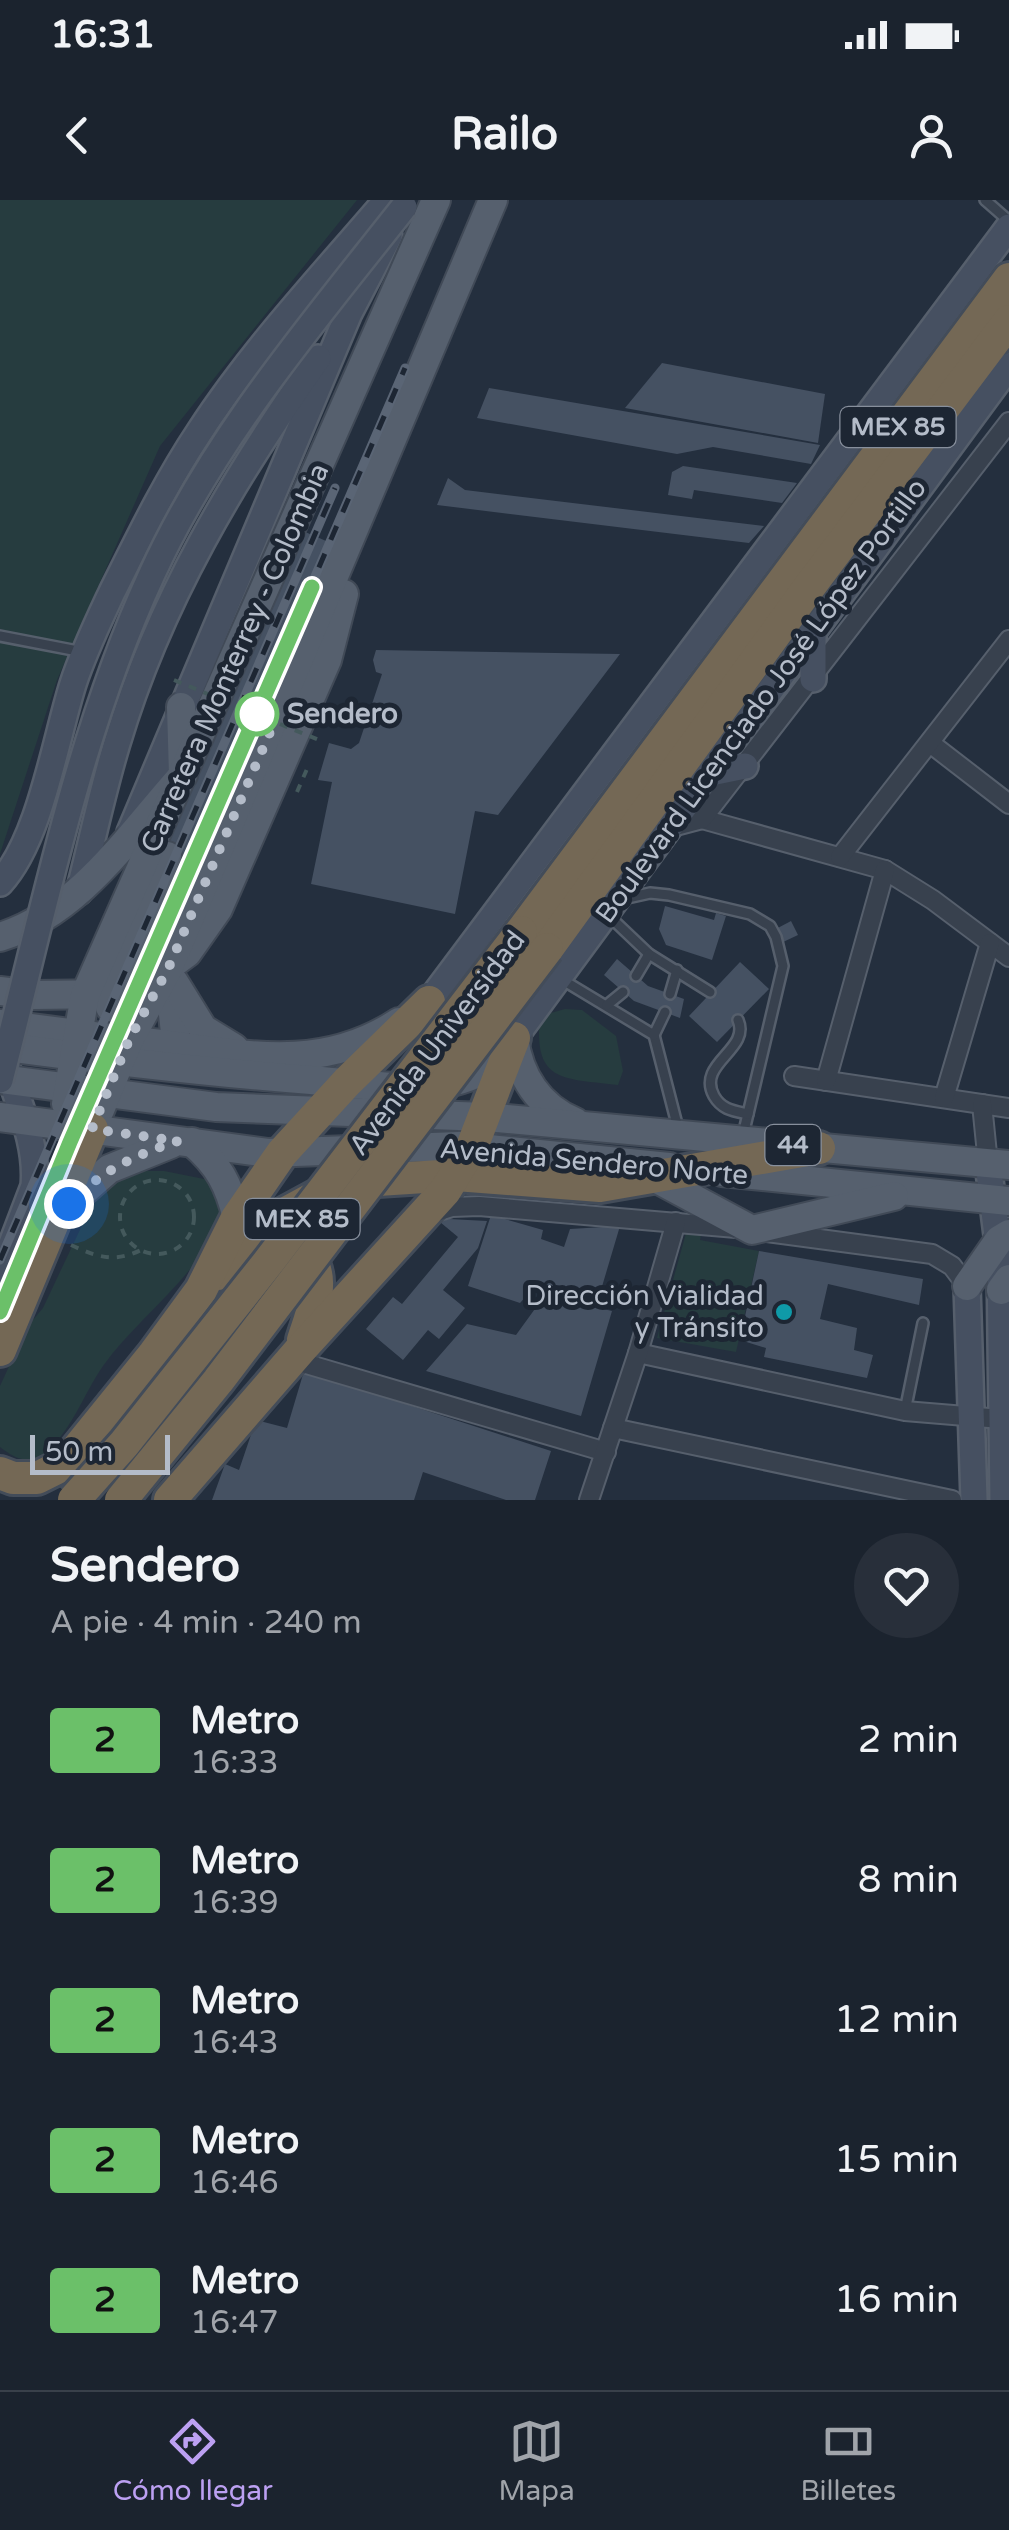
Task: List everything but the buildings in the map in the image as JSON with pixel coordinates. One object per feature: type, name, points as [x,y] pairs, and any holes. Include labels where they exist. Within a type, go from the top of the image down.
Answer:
[{"type":"highway","name":"Boulevard Licenciado José López Portillo","points":[[797,582],[1009,280]]},
{"type":"highway","name":"Boulevard Licenciado José López Portillo","points":[[797,582],[1009,322]]},
{"type":"highway","name":"Avenida Universidad","points":[[121,1500],[218,1380],[542,953],[797,582]]},
{"type":"highway","name":"Avenida Universidad","points":[[74,1500],[124,1444],[270,1260],[542,953]]},
{"type":"highway","points":[[31,1500],[65,1464],[201,1290],[242,1232],[282,1153],[429,1002]]},
{"type":"highway","points":[[170,1500],[416,1222],[471,1146],[514,1038]]},
{"type":"highway","points":[[0,1350],[63,1231],[77,1127]]},
{"type":"highway","points":[[242,1232],[337,1188],[386,1177],[471,1146],[600,1186],[819,1148]]},
{"type":"highway","points":[[242,1232],[291,1245],[310,1258],[317,1272],[318,1290],[297,1354]]},
{"type":"highway","points":[[0,1473],[13,1478],[37,1478],[65,1464]]},
{"type":"main road","name":"Carretera Monterrey - Colombia","points":[[99,995],[183,775],[436,200]]},
{"type":"main road","name":"Carretera Monterrey - Colombia","points":[[77,1127],[68,1088],[168,969],[493,200]]},
{"type":"main road","points":[[101,1048],[99,995],[117,977],[234,696],[241,643]]},
{"type":"main road","points":[[0,937],[36,924],[80,892],[183,775],[177,694]]},
{"type":"main road","points":[[168,969],[180,997],[203,1029],[228,1046],[274,1058]]},
{"type":"main road","points":[[0,991],[99,995],[141,987],[168,969]]},
{"type":"main road","points":[[168,969],[178,1058],[197,1092],[216,1107]]},
{"type":"main road","points":[[178,1058],[274,1058],[344,1049],[373,1038],[429,1002]]},
{"type":"main road","points":[[0,1024],[101,1048],[347,1082],[419,1088],[458,1081],[499,1058],[514,1038]]},
{"type":"main road","points":[[514,1038],[525,1076],[542,1100],[567,1119],[597,1127]]},
{"type":"main road","points":[[0,1046],[101,1048]]},
{"type":"main road","name":"Carretera Monterrey - Colombia","points":[[77,1127],[107,1093],[101,1048]]},
{"type":"main road","name":"Avenida Sendero Norte","points":[[3,1082],[216,1107],[318,1112],[471,1146],[1001,1200]]},
{"type":"main road","name":"Avenida Sendero Norte","points":[[13,1118],[282,1153],[471,1146],[597,1127],[679,1135],[745,1127],[819,1148],[998,1164]]},
{"type":"main road","points":[[63,1231],[110,1169],[141,1153],[185,1142],[220,1170],[231,1192],[242,1232]]},
{"type":"main road","points":[[622,1162],[752,1230],[914,1192]]},
{"type":"main road","points":[[967,1286],[1004,1237]]},
{"type":"street","points":[[128,836],[177,694],[399,202]]},
{"type":"street","points":[[0,883],[28,837],[74,680],[127,564],[200,430],[282,322],[399,202]]},
{"type":"street","points":[[3,1082],[76,780],[121,646],[152,572],[216,455],[399,202]]},
{"type":"street","points":[[514,1038],[488,1059],[468,1063],[453,1058],[432,1040],[428,1029],[429,1002],[1009,224]]},
{"type":"street","points":[[80,892],[117,741],[187,568],[254,449],[349,313]]},
{"type":"street","name":"Boulevard Licenciado José López Portillo","points":[[514,1038],[542,953],[611,907],[1009,366]]},
{"type":"street","points":[[702,819],[1009,422]]},
{"type":"street","points":[[896,516],[920,538]]},
{"type":"street","points":[[813,629],[813,679]]},
{"type":"street","points":[[840,857],[1006,650]]},
{"type":"street","points":[[930,743],[1009,804]]},
{"type":"street","points":[[706,774],[745,766]]},
{"type":"street","points":[[668,828],[702,819],[885,870],[933,900],[1009,957]]},
{"type":"street","points":[[826,1081],[885,870]]},
{"type":"street","points":[[944,1098],[990,944]]},
{"type":"street","points":[[0,1046],[3,1082],[13,1118],[35,1161],[34,1186],[0,1275]]},
{"type":"street","points":[[794,1076],[1009,1108]]},
{"type":"street","points":[[982,1104],[998,1164],[1004,1237],[1002,1500]]},
{"type":"street","points":[[416,1222],[439,1210],[465,1205],[676,1222],[932,1254],[952,1266],[967,1286],[974,1500]]},
{"type":"street","points":[[589,1500],[676,1222]]},
{"type":"street","points":[[638,1353],[905,1411],[972,1419],[1004,1438]]},
{"type":"street","points":[[297,1354],[606,1452]]},
{"type":"street","points":[[614,1428],[952,1500]]},
{"type":"lane","points":[[986,200],[1009,224]]},
{"type":"lane","points":[[0,636],[86,653]]},
{"type":"lane","points":[[710,992],[649,954],[611,907],[650,893],[669,895],[750,914],[770,926],[780,947],[783,966],[745,1127]]},
{"type":"lane","points":[[542,953],[654,1035]]},
{"type":"lane","points":[[636,976],[649,954]]},
{"type":"lane","points":[[670,994],[677,970]]},
{"type":"lane","points":[[607,1004],[623,992]]},
{"type":"lane","points":[[665,1012],[654,1035],[679,1135]]},
{"type":"lane","points":[[738,1020],[739,1036],[709,1078],[718,1103],[745,1127]]},
{"type":"lane","points":[[905,1411],[923,1323]]},
{"type":"path","points":[[177,694],[215,697]]},
{"type":"path","points":[[280,724],[319,740]]},
{"type":"path","points":[[63,1231],[95,1256],[121,1259],[141,1250],[165,1253],[186,1240],[194,1217],[192,1205],[178,1187],[156,1180],[144,1182],[126,1197],[121,1208],[122,1228],[141,1250]]},
{"type":"green space","points":[[0,200],[357,200],[160,446],[57,680],[0,854]]},
{"type":"green space","points":[[565,1009],[582,1010],[616,1036],[623,1071],[618,1085],[567,1078],[547,1065],[539,1038],[540,1016]]},
{"type":"green space","points":[[136,1171],[164,1171],[209,1180],[221,1205],[219,1222],[197,1260],[103,1366],[52,1447],[36,1458],[15,1457],[0,1447],[0,1386],[27,1327],[43,1308],[101,1193],[107,1185]]},
{"type":"green space","points":[[688,1226],[703,1226],[700,1240],[759,1251],[736,1352],[657,1338]]},
{"type":"railway","points":[[0,1312],[405,368]]},
{"type":"railway","points":[[0,1260],[335,488]]},
{"type":"metro line","name":"2","points":[[0,1312],[312,587]]},
{"type":"place","name":"Sendero","points":[[257,714]]},
{"type":"place","name":"Dirección Vialidad y Tránsito","points":[[784,1312]]},
{"type":"route","points":[[69,1204],[95,1179],[125,1160],[178,1141],[92,1129],[129,1040],[168,969],[270,732],[257,714]]}]
